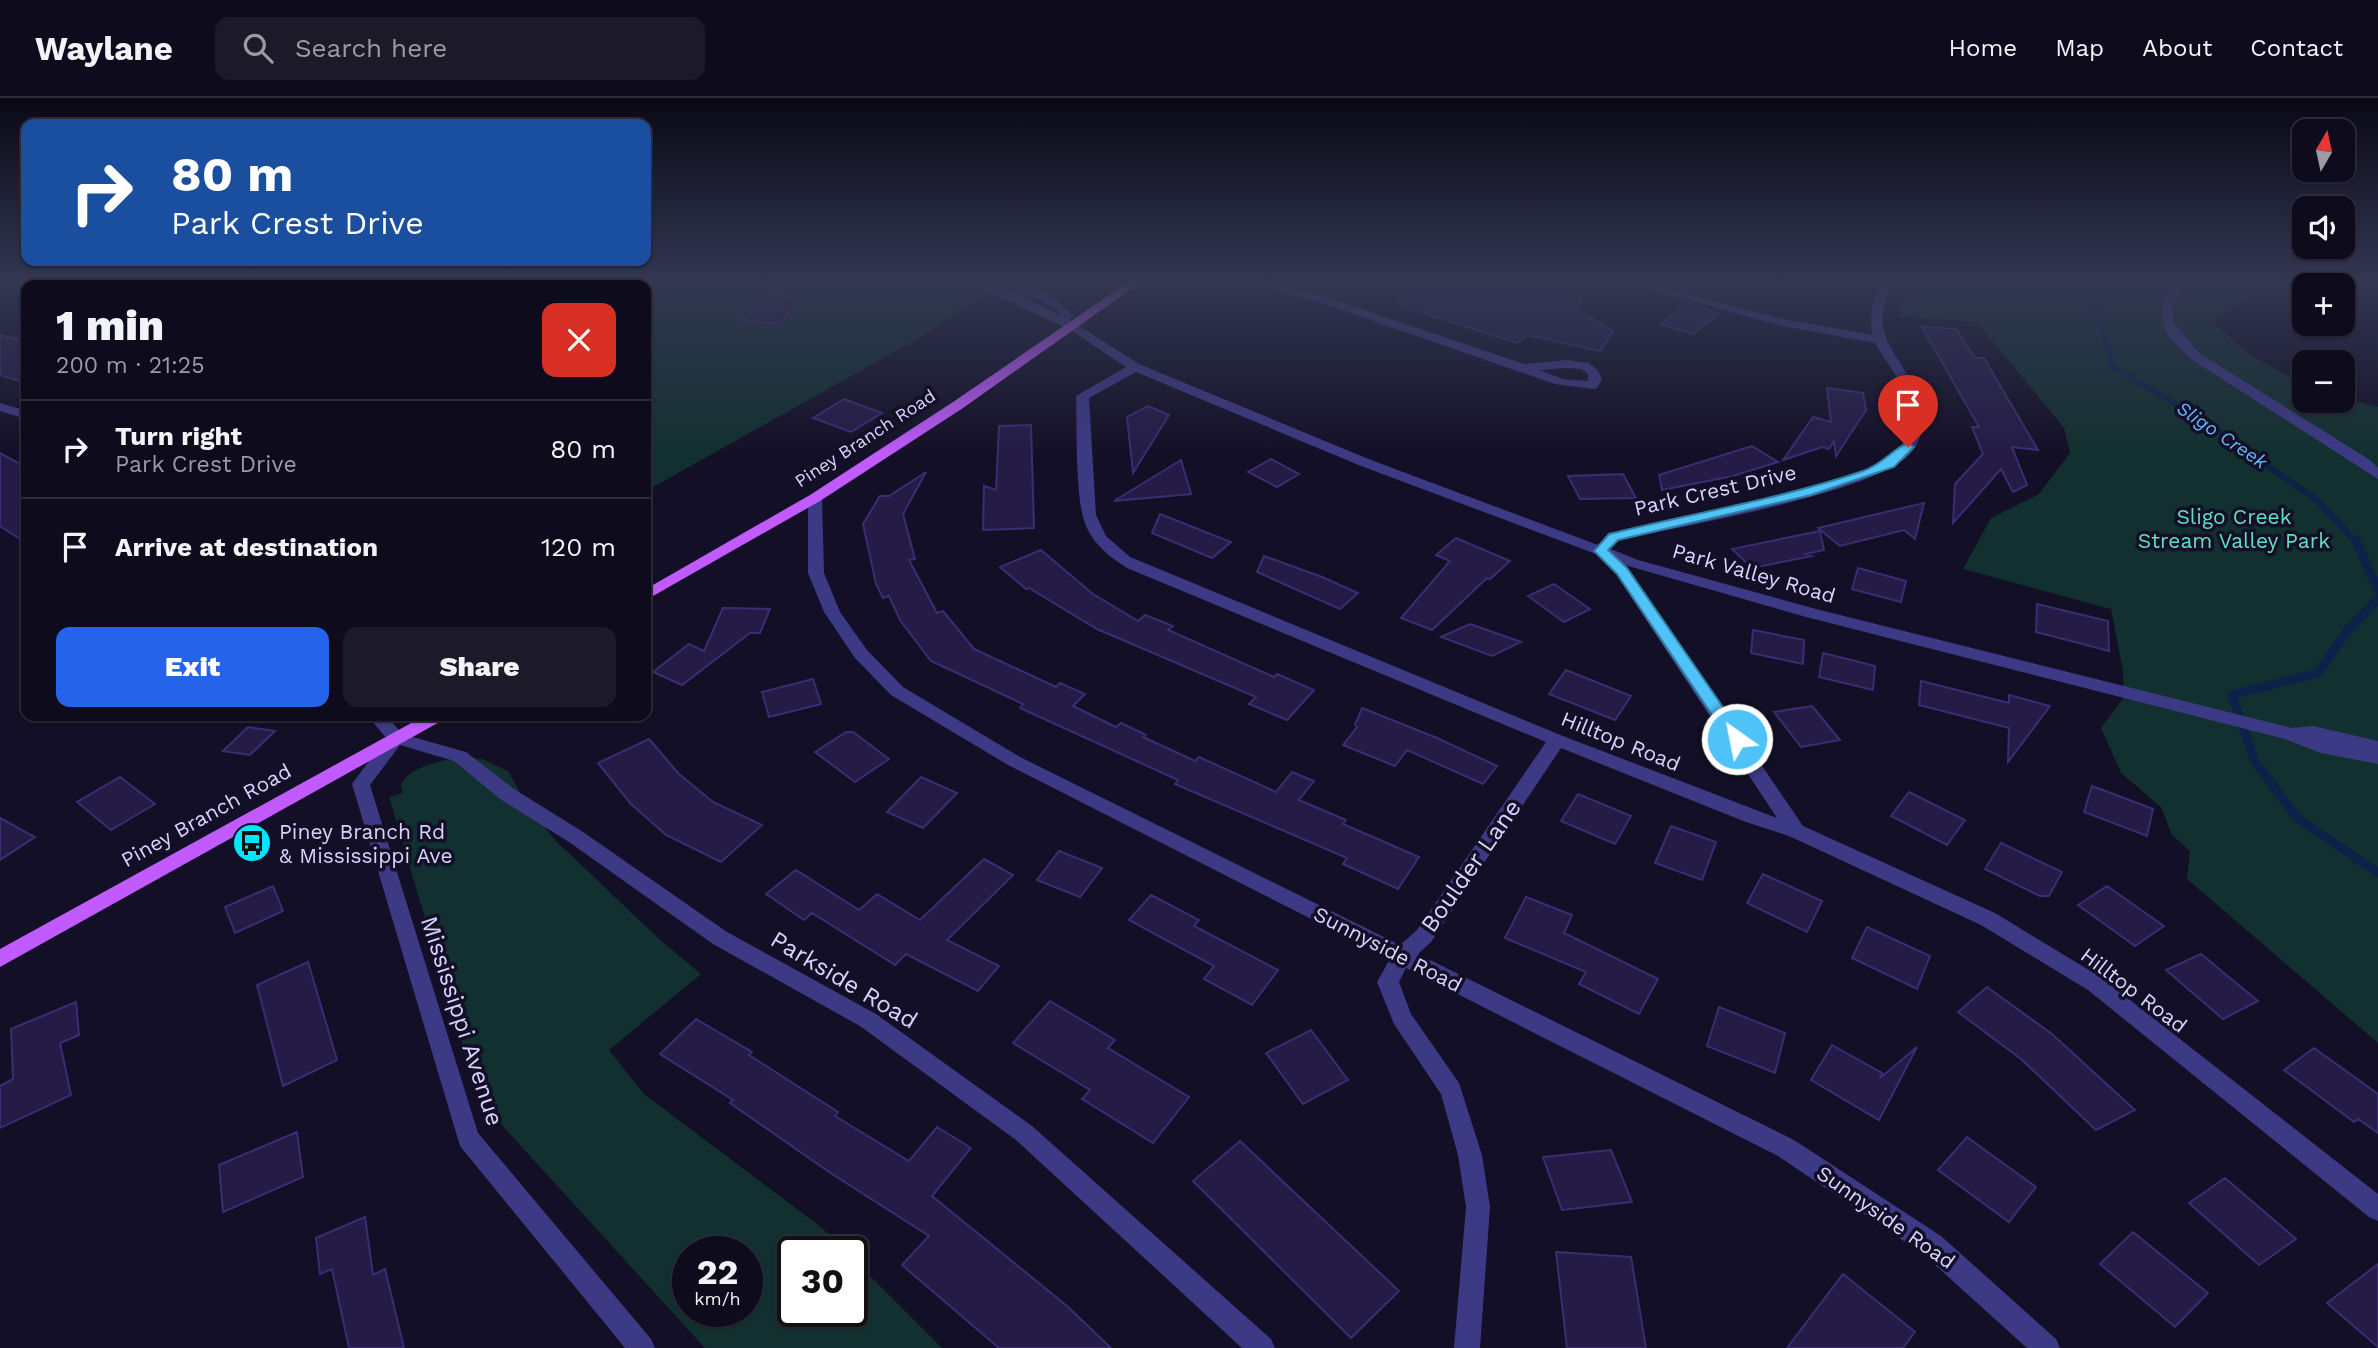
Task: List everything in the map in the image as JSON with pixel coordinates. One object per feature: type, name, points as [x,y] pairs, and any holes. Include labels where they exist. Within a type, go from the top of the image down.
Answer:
[{"type":"main road","name":"Piney Branch Road","points":[[651,592],[815,498],[1052,340]]},
{"type":"main road","name":"Piney Branch Road","points":[[0,959],[428,721]]},
{"type":"street","name":"Park Valley Road","points":[[1095,340],[1135,367],[1366,463],[1601,551],[1812,613],[2291,734],[2320,747],[2378,758]]},
{"type":"street","points":[[1446,340],[1522,368],[1584,386],[1593,385],[1596,379],[1593,372],[1584,366],[1522,368]]},
{"type":"street","name":"Park Crest Drive","points":[[1601,551],[1614,537],[1807,492],[1889,464],[1902,454],[1912,440],[1919,408],[1912,391],[1881,345],[1881,340]]},
{"type":"street","points":[[2179,340],[2195,356],[2365,463],[2378,475]]},
{"type":"street","name":"Hilltop Road","points":[[1135,367],[1082,396],[1089,515],[1094,531],[1109,550],[1132,565],[1557,740],[1753,817],[1796,831],[1988,919],[2095,984],[2378,1209]]},
{"type":"street","points":[[0,407],[21,413]]},
{"type":"street","name":"Sunnyside Road","points":[[815,498],[816,573],[832,612],[861,654],[897,691],[1014,761],[1786,1148],[1932,1245],[2047,1348]]},
{"type":"street","points":[[1601,551],[1622,571],[1647,606],[1796,831]]},
{"type":"street","points":[[381,721],[396,738]]},
{"type":"street","name":"Park Valley Road","points":[[2291,734],[2313,732],[2378,747]]},
{"type":"street","name":"Mississippi Avenue","points":[[396,738],[361,784],[468,1138],[642,1348]]},
{"type":"street","name":"Parkside Road","points":[[396,738],[460,756],[507,794],[576,837],[720,938],[868,1020],[1024,1133],[1262,1348]]},
{"type":"street","name":"Boulder Lane","points":[[1468,1348],[1478,1206],[1470,1155],[1451,1090],[1402,1018],[1388,982],[1402,956],[1424,936],[1557,740]]},
{"type":"green space","points":[[651,340],[915,340],[651,488]]},
{"type":"green space","name":"Sligo Creek Stream Valley Park","points":[[1992,340],[2233,340],[2247,353],[2292,379],[2292,413],[2355,413],[2355,400],[2378,407],[2378,1043],[2187,879],[2190,851],[2172,835],[2161,807],[2121,773],[2101,728],[2124,697],[2123,671],[2111,609],[1963,569],[1991,518],[2039,494],[2070,453],[2064,428]]},
{"type":"green space","points":[[457,758],[482,759],[508,771],[522,796],[554,839],[658,938],[701,974],[609,1050],[644,1094],[830,1236],[777,1236],[777,1327],[868,1327],[868,1274],[942,1348],[705,1348],[686,1327],[763,1327],[763,1236],[672,1236],[672,1312],[479,1100],[389,797],[403,793],[401,784],[406,778],[426,766]]},
{"type":"building","points":[[0,340],[21,340],[21,381],[0,375]]},
{"type":"building","points":[[1552,340],[1607,340],[1600,351]]},
{"type":"building","points":[[1930,340],[1963,340],[1975,358],[1984,358],[2038,450],[2012,447],[2027,485],[2013,492],[2001,469],[1953,523],[1955,484],[1983,454],[1972,427],[1979,427]]},
{"type":"building","points":[[1827,388],[1863,393],[1866,410],[1836,456],[1834,441],[1829,449],[1822,447],[1783,460],[1813,417],[1831,422]]},
{"type":"building","points":[[844,399],[882,413],[851,432],[813,418]]},
{"type":"building","points":[[1148,406],[1169,415],[1133,473],[1127,417]]},
{"type":"building","points":[[1031,425],[1034,528],[983,530],[984,486],[996,490],[999,426]]},
{"type":"building","points":[[1752,446],[1778,462],[1733,476],[1662,490],[1659,475]]},
{"type":"building","points":[[0,453],[21,464],[21,540],[0,526]]},
{"type":"building","points":[[1271,459],[1299,474],[1277,487],[1248,472]]},
{"type":"building","points":[[1181,460],[1191,494],[1114,501]]},
{"type":"building","points":[[926,472],[903,514],[915,559],[909,560],[937,613],[943,611],[974,649],[1056,687],[1060,683],[1085,694],[1073,706],[1116,727],[1121,723],[1146,735],[1143,737],[1195,761],[1199,757],[1276,792],[1292,772],[1314,781],[1299,800],[1346,820],[1343,824],[1419,857],[1398,889],[1343,864],[1347,858],[1175,784],[1178,780],[1020,708],[1023,704],[931,661],[900,620],[889,596],[883,598],[876,584],[863,524],[880,496],[889,496]]},
{"type":"building","points":[[1623,474],[1636,498],[1580,499],[1568,476]]},
{"type":"building","points":[[1924,503],[1915,539],[1904,530],[1840,546],[1818,528]]},
{"type":"building","points":[[1160,514],[1231,542],[1212,558],[1152,533]]},
{"type":"building","points":[[1820,531],[1824,550],[1806,554],[1812,556],[1752,568],[1732,549]]},
{"type":"building","points":[[1456,538],[1510,561],[1490,579],[1487,578],[1432,630],[1401,618],[1450,561],[1436,555]]},
{"type":"building","points":[[1041,550],[1093,594],[1138,621],[1145,615],[1173,626],[1168,630],[1274,677],[1277,674],[1314,690],[1287,720],[1249,704],[1256,697],[1097,629],[1029,588],[1026,589],[1000,567]]},
{"type":"building","points":[[1264,556],[1358,593],[1340,609],[1257,572]]},
{"type":"building","points":[[1858,568],[1906,581],[1901,602],[1852,589]]},
{"type":"building","points":[[1554,584],[1590,609],[1564,622],[1528,596]]},
{"type":"building","points":[[2037,604],[2108,621],[2109,651],[2036,632]]},
{"type":"building","points":[[723,608],[770,609],[760,633],[750,633],[682,685],[653,672],[689,644],[704,651]]},
{"type":"building","points":[[1470,624],[1521,642],[1492,656],[1441,637]]},
{"type":"building","points":[[1753,630],[1804,640],[1803,664],[1751,653]]},
{"type":"building","points":[[1823,653],[1875,666],[1873,690],[1819,677]]},
{"type":"building","points":[[1566,670],[1631,696],[1615,720],[1549,694]]},
{"type":"building","points":[[813,679],[821,704],[769,717],[762,692]]},
{"type":"building","points":[[1921,681],[2009,703],[2009,695],[2050,706],[2008,762],[2009,728],[1919,705]]},
{"type":"building","points":[[1812,706],[1840,740],[1801,747],[1774,712]]},
{"type":"building","points":[[1362,708],[1497,766],[1483,784],[1407,750],[1395,766],[1343,745],[1357,727],[1355,725]]},
{"type":"building","points":[[248,727],[275,731],[250,755],[223,751]]},
{"type":"building","points":[[846,732],[853,732],[889,759],[855,782],[815,752]]},
{"type":"building","points":[[649,739],[679,774],[713,802],[762,825],[721,862],[666,835],[631,804],[598,763]]},
{"type":"building","points":[[120,777],[155,804],[111,830],[77,802]]},
{"type":"building","points":[[921,777],[957,793],[923,828],[887,812]]},
{"type":"building","points":[[2092,786],[2153,809],[2147,836],[2084,812]]},
{"type":"building","points":[[1909,792],[1965,820],[1947,845],[1891,816]]},
{"type":"building","points":[[1578,794],[1631,816],[1615,844],[1561,821]]},
{"type":"building","points":[[0,818],[35,837],[0,860]]},
{"type":"building","points":[[1671,826],[1716,842],[1702,880],[1655,863]]},
{"type":"building","points":[[2001,843],[2062,872],[2049,896],[2040,896],[1985,869]]},
{"type":"building","points":[[1059,851],[1102,868],[1080,897],[1037,880]]},
{"type":"building","points":[[984,859],[1013,875],[947,940],[999,966],[978,991],[906,954],[895,965],[812,913],[804,920],[766,894],[796,870],[859,910],[877,894],[920,920]]},
{"type":"building","points":[[1763,874],[1822,901],[1807,932],[1747,903]]},
{"type":"building","points":[[273,886],[283,911],[235,933],[225,907]]},
{"type":"building","points":[[2107,886],[2164,926],[2135,946],[2078,905]]},
{"type":"building","points":[[1151,895],[1199,920],[1194,926],[1278,970],[1252,1005],[1204,979],[1214,966],[1129,920]]},
{"type":"building","points":[[1526,897],[1572,915],[1564,933],[1658,979],[1639,1014],[1579,984],[1586,972],[1505,938]]},
{"type":"building","points":[[1867,927],[1930,956],[1917,989],[1852,958]]},
{"type":"building","points":[[2201,954],[2258,1001],[2223,1019],[2166,970]]},
{"type":"building","points":[[308,962],[337,1060],[283,1086],[257,985]]},
{"type":"building","points":[[1987,987],[2052,1034],[2135,1110],[2096,1130],[2021,1059],[1958,1012]]},
{"type":"building","points":[[1050,1001],[1115,1040],[1108,1048],[1189,1097],[1153,1143],[1082,1099],[1090,1090],[1013,1043]]},
{"type":"building","points":[[76,1002],[79,1035],[60,1043],[71,1095],[0,1128],[0,1086],[13,1079],[11,1029]]},
{"type":"building","points":[[1719,1007],[1785,1033],[1775,1073],[1707,1046]]},
{"type":"building","points":[[696,1019],[752,1052],[749,1055],[838,1112],[835,1116],[909,1161],[937,1127],[971,1148],[932,1196],[1067,1306],[1111,1348],[999,1348],[902,1265],[929,1236],[829,1172],[730,1103],[733,1100],[660,1054]]},
{"type":"building","points":[[1311,1030],[1348,1080],[1303,1104],[1266,1053]]},
{"type":"building","points":[[1832,1045],[1882,1073],[1880,1078],[1917,1047],[1879,1120],[1811,1080]]},
{"type":"building","points":[[2314,1048],[2378,1094],[2378,1133],[2358,1119],[2354,1122],[2284,1070]]},
{"type":"building","points":[[297,1132],[303,1177],[223,1212],[219,1165]]},
{"type":"building","points":[[1967,1137],[2036,1187],[2009,1222],[1938,1170]]},
{"type":"building","points":[[1240,1141],[1399,1291],[1351,1338],[1193,1181]]},
{"type":"building","points":[[1611,1150],[1632,1202],[1562,1210],[1543,1157]]},
{"type":"building","points":[[2225,1178],[2296,1239],[2259,1265],[2189,1203]]},
{"type":"building","points":[[365,1217],[373,1275],[385,1269],[404,1348],[349,1348],[332,1269],[320,1274],[316,1238]]},
{"type":"building","points":[[2133,1232],[2208,1293],[2175,1327],[2100,1264]]},
{"type":"building","points":[[1556,1252],[1631,1257],[1646,1348],[1567,1348]]},
{"type":"building","points":[[2378,1264],[2378,1347],[2327,1303]]},
{"type":"building","points":[[1843,1274],[1915,1332],[1903,1348],[1787,1348]]},
{"type":"waterway","name":"Sligo Creek","points":[[2106,340],[2112,366],[2202,420],[2318,501],[2357,543]]},
{"type":"waterway","name":"Sligo Creek","points":[[2357,543],[2378,590]]},
{"type":"waterway","name":"Sligo Creek","points":[[2378,599],[2347,631],[2318,673],[2232,695],[2254,760],[2297,818],[2378,873]]},
{"type":"place","name":"Piney Branch Rd & Mississippi Ave","points":[[252,843]]},
{"type":"route","points":[[1737,739],[1622,571],[1601,551],[1605,543],[1614,537],[1807,492],[1870,473],[1889,464],[1908,447]]}]
